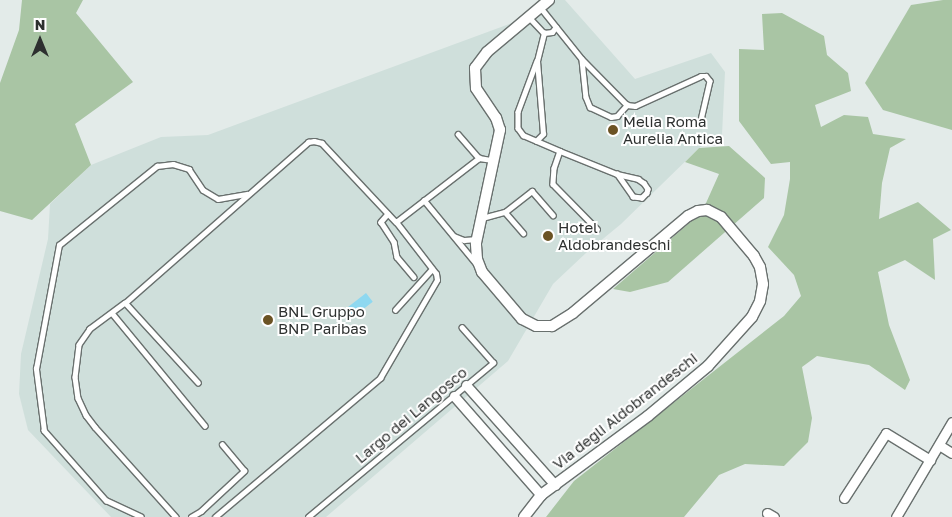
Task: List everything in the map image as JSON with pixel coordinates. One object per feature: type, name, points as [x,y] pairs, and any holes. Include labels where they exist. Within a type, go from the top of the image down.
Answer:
[{"type":"street","points":[[479,266],[476,255],[477,239],[494,160],[499,125],[476,88],[475,68],[487,52],[545,3]]},
{"type":"street","name":"Via degli Aldobrandeschi","points":[[479,266],[519,316],[529,324],[542,327],[563,321],[688,216],[698,211],[711,211],[721,217],[754,256],[760,267],[763,288],[757,308],[720,354],[648,416],[541,495],[524,517]]},
{"type":"street","points":[[466,385],[555,484]]},
{"type":"street","points":[[454,396],[541,495]]},
{"type":"street","points":[[896,517],[952,422]]},
{"type":"street","points":[[844,498],[886,433],[930,460]]},
{"type":"street","points":[[939,445],[952,453]]},
{"type":"lane","points":[[545,3],[556,27],[582,59],[627,105],[635,106],[705,76],[710,81],[702,117]]},
{"type":"lane","points":[[528,17],[544,33]]},
{"type":"lane","points":[[544,33],[552,32],[556,27]]},
{"type":"lane","points":[[544,33],[537,61],[517,121],[518,128],[523,135],[617,174],[644,183],[648,189],[645,196],[634,197],[617,174]]},
{"type":"lane","points":[[582,59],[590,107],[611,117],[617,116],[627,105]]},
{"type":"lane","points":[[536,140],[543,134],[537,61]]},
{"type":"lane","points":[[458,134],[479,158],[494,160]]},
{"type":"lane","points":[[176,517],[86,415],[78,398],[75,377],[79,345],[90,329],[125,302],[308,142],[314,140],[322,143],[396,222],[436,274],[437,280],[380,378],[215,517]]},
{"type":"lane","points":[[560,151],[554,168],[553,184],[597,229]]},
{"type":"lane","points":[[396,222],[479,158]]},
{"type":"lane","points":[[141,517],[106,501],[44,431],[36,369],[60,245],[157,166],[173,164],[189,169],[204,190],[218,199],[249,194]]},
{"type":"lane","points":[[481,219],[505,212],[532,191],[553,215]]},
{"type":"lane","points":[[424,200],[479,266]]},
{"type":"lane","points":[[505,212],[523,233]]},
{"type":"lane","points":[[388,214],[381,222],[394,242],[397,257],[414,277]]},
{"type":"lane","points":[[452,235],[464,240],[477,239]]},
{"type":"lane","points":[[395,310],[432,269]]},
{"type":"lane","points":[[125,302],[198,383]]},
{"type":"lane","points":[[112,312],[206,426]]},
{"type":"lane","name":"Largo dei Langosco","points":[[308,517],[493,363],[462,328]]},
{"type":"lane","points":[[191,517],[201,512],[244,472],[222,445]]},
{"type":"shaded area","points":[[549,0],[565,0],[635,79],[711,53],[725,72],[722,135],[699,148],[621,224],[553,284],[508,361],[326,517],[111,517],[28,430],[19,394],[21,354],[48,239],[50,204],[91,165],[161,137],[208,135],[528,17]]},
{"type":"green space","points":[[22,0],[83,0],[76,13],[133,82],[75,124],[91,165],[32,220],[0,211],[0,83],[19,30]]},
{"type":"green space","points":[[952,0],[952,130],[883,110],[865,83],[911,5]]},
{"type":"green space","points":[[782,13],[824,36],[827,55],[848,73],[851,91],[815,105],[821,127],[844,115],[868,117],[873,134],[906,139],[890,148],[882,183],[879,219],[918,202],[951,230],[933,239],[935,280],[905,260],[878,272],[889,325],[910,380],[905,390],[869,365],[817,356],[802,367],[812,418],[808,442],[784,466],[745,464],[719,475],[684,517],[546,517],[574,481],[784,316],[801,296],[794,275],[768,247],[784,215],[790,179],[790,162],[771,164],[739,121],[739,49],[764,50],[762,14]]},
{"type":"green space","points":[[729,146],[765,178],[764,198],[668,282],[630,292],[613,289],[702,212],[719,174],[685,162],[699,148]]},
{"type":"water","points":[[366,293],[373,302],[352,318],[346,309]]},
{"type":"place","name":"Melia Roma Aurelia Antica","points":[[613,130]]},
{"type":"place","name":"Hotel Aldobrandeschi","points":[[548,236]]},
{"type":"place","name":"BNL Gruppo BNP Paribas","points":[[268,320]]}]
